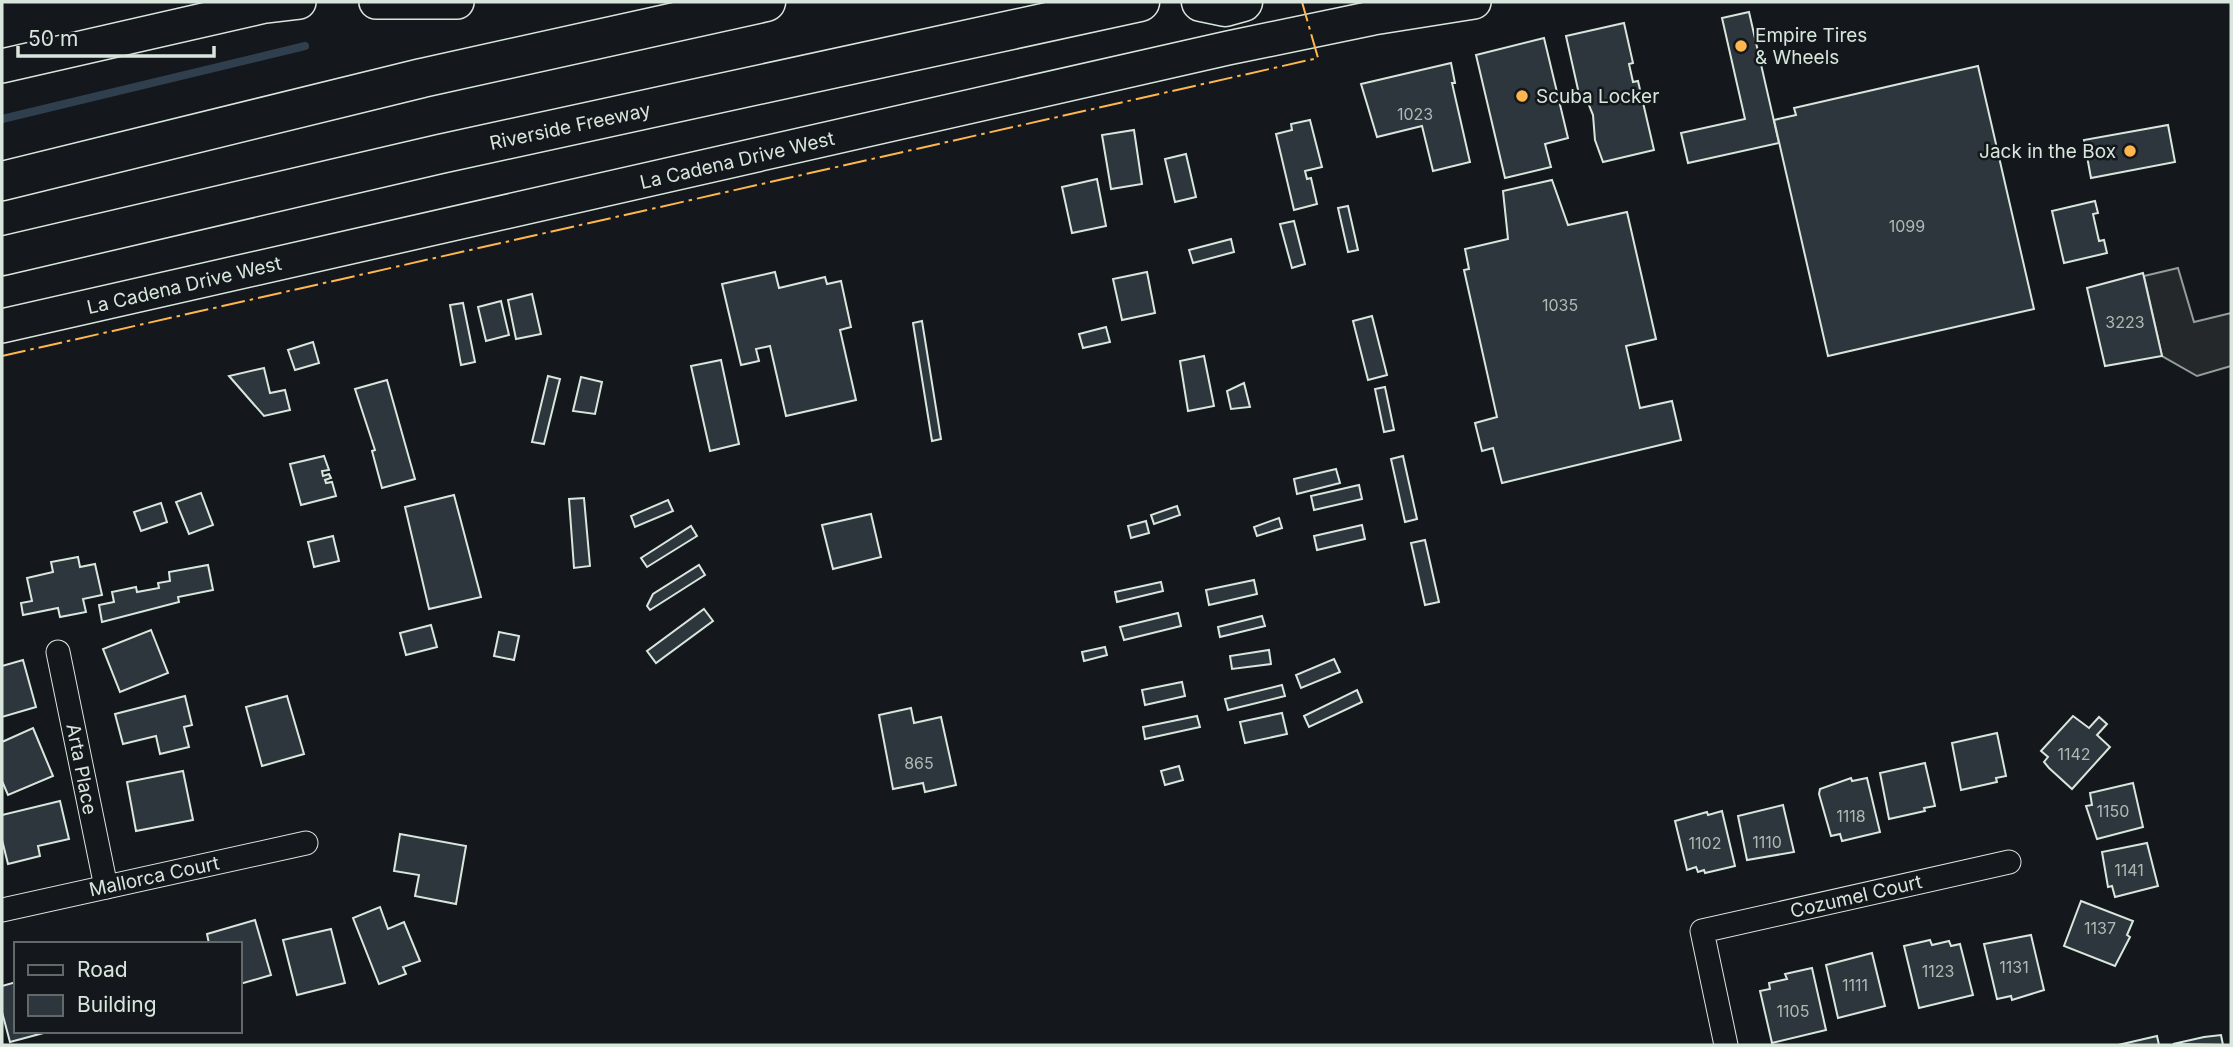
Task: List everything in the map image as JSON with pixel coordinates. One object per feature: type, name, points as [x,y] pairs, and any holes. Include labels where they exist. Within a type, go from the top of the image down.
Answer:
[{"type":"highway","points":[[2,181],[422,78],[766,2]]},
{"type":"highway","name":"Riverside Freeway","points":[[2,256],[440,154],[1140,2]]},
{"type":"highway","points":[[1201,2],[1224,6],[1243,2]]},
{"type":"main road","points":[[2,66],[265,6],[299,2]]},
{"type":"main road","points":[[376,2],[457,2]]},
{"type":"main road","name":"La Cadena Drive West","points":[[2,327],[1228,48],[1373,18],[1474,2]]},
{"type":"street","name":"Arta Place","points":[[58,652],[106,887]]},
{"type":"street","name":"Mallorca Court","points":[[2,910],[306,843]]},
{"type":"street","name":"Cozumel Court","points":[[1726,1045],[1702,931],[2009,862]]},
{"type":"shaded area","points":[[2178,268],[2194,322],[2231,313],[2231,366],[2197,376],[2162,356],[2144,276]]},
{"type":"building","points":[[1749,12],[1779,143],[1688,163],[1681,133],[1745,119],[1722,18]]},
{"type":"building","points":[[1624,23],[1633,63],[1629,64],[1633,82],[1638,81],[1654,150],[1603,162],[1595,140],[1593,115],[1584,93],[1579,94],[1566,36]]},
{"type":"building","name":"Scuba Locker","points":[[1544,38],[1568,138],[1545,144],[1551,167],[1505,178],[1476,55]]},
{"type":"building","points":[[1451,63],[1455,83],[1452,83],[1470,162],[1433,171],[1422,126],[1377,137],[1361,84]]},
{"type":"building","points":[[1978,66],[2034,309],[1828,356],[1774,120],[1796,115],[1794,108]]},
{"type":"building","points":[[1310,120],[1322,167],[1305,171],[1307,179],[1311,178],[1317,204],[1294,210],[1276,134],[1292,130],[1291,124]]},
{"type":"building","name":"Jack in the Box","points":[[2168,125],[2175,162],[2091,178],[2084,140]]},
{"type":"building","points":[[1134,130],[1142,184],[1111,189],[1102,135]]},
{"type":"building","points":[[1186,154],[1196,197],[1175,202],[1165,159]]},
{"type":"building","points":[[1097,179],[1106,226],[1072,233],[1062,187]]},
{"type":"building","points":[[1552,180],[1568,225],[1627,212],[1656,339],[1626,346],[1640,408],[1672,401],[1681,440],[1502,483],[1493,448],[1482,451],[1475,423],[1497,417],[1464,270],[1469,269],[1465,249],[1508,239],[1503,191]]},
{"type":"building","points":[[2095,201],[2098,213],[2093,214],[2099,241],[2104,240],[2107,253],[2064,263],[2052,211]]},
{"type":"building","points":[[1348,206],[1358,250],[1348,252],[1338,208]]},
{"type":"building","points":[[1294,221],[1305,264],[1292,268],[1280,224]]},
{"type":"building","points":[[1231,239],[1234,252],[1193,263],[1189,250]]},
{"type":"building","points":[[775,272],[779,288],[825,277],[827,284],[841,281],[851,327],[840,330],[856,400],[786,416],[770,346],[756,349],[759,361],[741,365],[722,284]]},
{"type":"building","points":[[1147,272],[1155,313],[1122,320],[1113,279]]},
{"type":"building","points":[[2143,273],[2162,356],[2105,366],[2087,288]]},
{"type":"building","points":[[532,294],[541,334],[516,339],[508,300]]},
{"type":"building","points":[[501,301],[509,335],[486,341],[478,307]]},
{"type":"building","points":[[463,303],[475,362],[461,365],[450,305]]},
{"type":"building","points":[[1372,316],[1387,375],[1368,380],[1353,321]]},
{"type":"building","points":[[922,321],[941,439],[932,441],[913,323]]},
{"type":"building","points":[[1106,327],[1110,342],[1083,348],[1079,334]]},
{"type":"building","points":[[313,342],[319,363],[295,370],[288,350]]},
{"type":"building","points":[[1204,356],[1214,406],[1188,411],[1180,361]]},
{"type":"building","points":[[721,360],[739,444],[710,451],[691,366]]},
{"type":"building","points":[[264,368],[270,393],[285,390],[290,410],[264,416],[229,376]]},
{"type":"building","points":[[548,376],[560,379],[544,444],[532,442]]},
{"type":"building","points":[[581,377],[602,382],[595,414],[573,411]]},
{"type":"building","points":[[387,380],[415,479],[382,488],[372,451],[375,450],[355,389]]},
{"type":"building","points":[[1244,383],[1250,407],[1231,409],[1227,391]]},
{"type":"building","points":[[1385,387],[1394,430],[1384,432],[1375,389]]},
{"type":"building","points":[[324,456],[329,470],[322,471],[323,476],[329,474],[331,478],[325,480],[326,483],[332,482],[336,496],[301,505],[290,464]]},
{"type":"building","points":[[1403,456],[1417,519],[1405,522],[1391,459]]},
{"type":"building","points":[[1336,469],[1340,483],[1297,494],[1294,479]]},
{"type":"building","points":[[1359,485],[1362,499],[1314,510],[1311,496]]},
{"type":"building","points":[[201,493],[213,525],[189,534],[176,502]]},
{"type":"building","points":[[454,495],[481,597],[429,609],[405,507]]},
{"type":"building","points":[[584,498],[590,566],[574,568],[569,499]]},
{"type":"building","points":[[668,500],[673,511],[635,527],[631,516]]},
{"type":"building","points":[[161,503],[167,522],[141,531],[134,512]]},
{"type":"building","points":[[1177,506],[1180,515],[1154,524],[1151,515]]},
{"type":"building","points":[[871,514],[881,557],[833,569],[822,525]]},
{"type":"building","points":[[1279,518],[1282,528],[1257,536],[1254,527]]},
{"type":"building","points":[[1146,521],[1149,533],[1131,538],[1128,526]]},
{"type":"building","points":[[1362,525],[1365,539],[1317,550],[1314,536]]},
{"type":"building","points":[[691,526],[697,536],[647,567],[641,558]]},
{"type":"building","points":[[333,536],[339,561],[314,567],[308,542]]},
{"type":"building","points":[[1425,540],[1439,602],[1425,605],[1411,543]]},
{"type":"building","points":[[78,557],[80,567],[95,564],[102,595],[83,599],[86,612],[60,617],[58,608],[23,615],[21,603],[32,601],[27,578],[53,572],[51,562]]},
{"type":"building","points":[[208,565],[213,590],[178,597],[179,602],[102,622],[99,605],[114,602],[112,592],[136,587],[137,592],[159,588],[158,583],[170,581],[169,572]]},
{"type":"building","points":[[699,565],[705,575],[650,610],[647,606],[653,594]]},
{"type":"building","points":[[1254,580],[1257,594],[1209,605],[1206,590]]},
{"type":"building","points":[[1161,582],[1163,591],[1117,602],[1115,592]]},
{"type":"building","points":[[704,609],[713,621],[656,663],[647,651]]},
{"type":"building","points":[[1178,613],[1181,626],[1124,640],[1120,627]]},
{"type":"building","points":[[1262,616],[1265,626],[1220,637],[1218,627]]},
{"type":"building","points":[[431,625],[437,647],[406,655],[400,633]]},
{"type":"building","points":[[151,630],[168,673],[120,692],[103,649]]},
{"type":"building","points":[[499,632],[519,636],[514,660],[494,656]]},
{"type":"building","points":[[1105,647],[1107,655],[1084,661],[1082,652]]},
{"type":"building","points":[[1269,650],[1271,664],[1232,669],[1230,656]]},
{"type":"building","points":[[1334,659],[1340,672],[1301,688],[1296,675]]},
{"type":"building","points":[[23,660],[36,707],[2,717],[2,666]]},
{"type":"building","points":[[1182,682],[1185,696],[1145,705],[1142,690]]},
{"type":"building","points":[[1282,685],[1285,696],[1228,710],[1225,699]]},
{"type":"building","points":[[1357,690],[1362,702],[1309,727],[1304,716]]},
{"type":"building","points":[[185,696],[192,725],[184,727],[189,747],[160,754],[156,736],[123,744],[115,714]]},
{"type":"building","points":[[287,696],[304,754],[262,766],[246,707]]},
{"type":"building","points":[[911,708],[914,723],[941,717],[956,785],[925,792],[923,783],[893,789],[879,715]]},
{"type":"building","points":[[1282,713],[1287,734],[1245,743],[1240,722]]},
{"type":"building","points":[[1197,716],[1200,727],[1145,739],[1143,727]]},
{"type":"building","points":[[2073,716],[2089,728],[2099,717],[2107,724],[2097,735],[2110,747],[2072,789],[2044,762],[2048,757],[2041,751]]},
{"type":"building","points":[[33,728],[53,776],[8,795],[2,781],[2,742]]},
{"type":"building","points":[[1997,733],[2006,776],[1996,778],[1997,782],[1961,790],[1952,743]]},
{"type":"building","points":[[1925,763],[1935,806],[1889,819],[1880,773]]},
{"type":"building","points":[[1179,766],[1183,780],[1165,785],[1161,771]]},
{"type":"building","points":[[183,771],[193,820],[136,831],[127,782]]},
{"type":"building","points":[[1851,778],[1852,781],[1867,778],[1880,832],[1842,841],[1840,834],[1831,836],[1819,794],[1820,789]]},
{"type":"building","points":[[2133,783],[2143,827],[2097,839],[2086,806],[2092,805],[2090,793]]},
{"type":"building","points":[[60,801],[69,839],[38,846],[40,856],[8,864],[2,840],[2,815]]},
{"type":"building","points":[[1783,805],[1794,852],[1747,860],[1738,816]]},
{"type":"building","points":[[1722,811],[1735,866],[1705,873],[1704,870],[1698,872],[1696,867],[1687,870],[1675,821],[1707,812],[1708,815]]},
{"type":"building","points":[[400,834],[466,846],[456,904],[415,896],[419,875],[394,871]]},
{"type":"building","points":[[2147,843],[2158,886],[2115,897],[2112,886],[2108,887],[2102,852]]},
{"type":"building","points":[[2081,901],[2133,921],[2127,935],[2130,937],[2115,966],[2064,946]]},
{"type":"building","points":[[380,907],[388,929],[404,922],[420,961],[403,967],[406,974],[379,984],[353,918]]},
{"type":"building","points":[[255,920],[271,975],[242,983],[242,942],[209,942],[207,934]]},
{"type":"building","points":[[331,929],[345,983],[297,995],[283,940]]},
{"type":"building","points":[[2031,935],[2044,990],[2012,1000],[2011,996],[1997,999],[1984,944]]},
{"type":"building","points":[[1930,940],[1932,945],[1949,941],[1951,946],[1960,944],[1973,995],[1919,1008],[1904,946]]},
{"type":"building","points":[[1872,953],[1885,1006],[1838,1018],[1826,965]]},
{"type":"building","points":[[1812,968],[1826,1030],[1772,1043],[1760,991],[1770,989],[1769,983],[1787,979],[1785,974]]},
{"type":"building","points":[[14,983],[14,1033],[44,1033],[10,1042],[2,1012],[2,986]]},
{"type":"building","points":[[2221,1035],[2223,1045],[2173,1044],[2204,1037]]},
{"type":"building","points":[[2157,1036],[2159,1045],[2118,1045]]},
{"type":"waterway","points":[[2,119],[305,46]]},
{"type":"power","points":[[2,356],[1318,58],[1302,2]]},
{"type":"place","name":"Empire Tires & Wheels","points":[[1741,46]]},
{"type":"place","name":"Scuba Locker","points":[[1522,96]]},
{"type":"place","name":"Jack in the Box","points":[[2130,151]]}]
